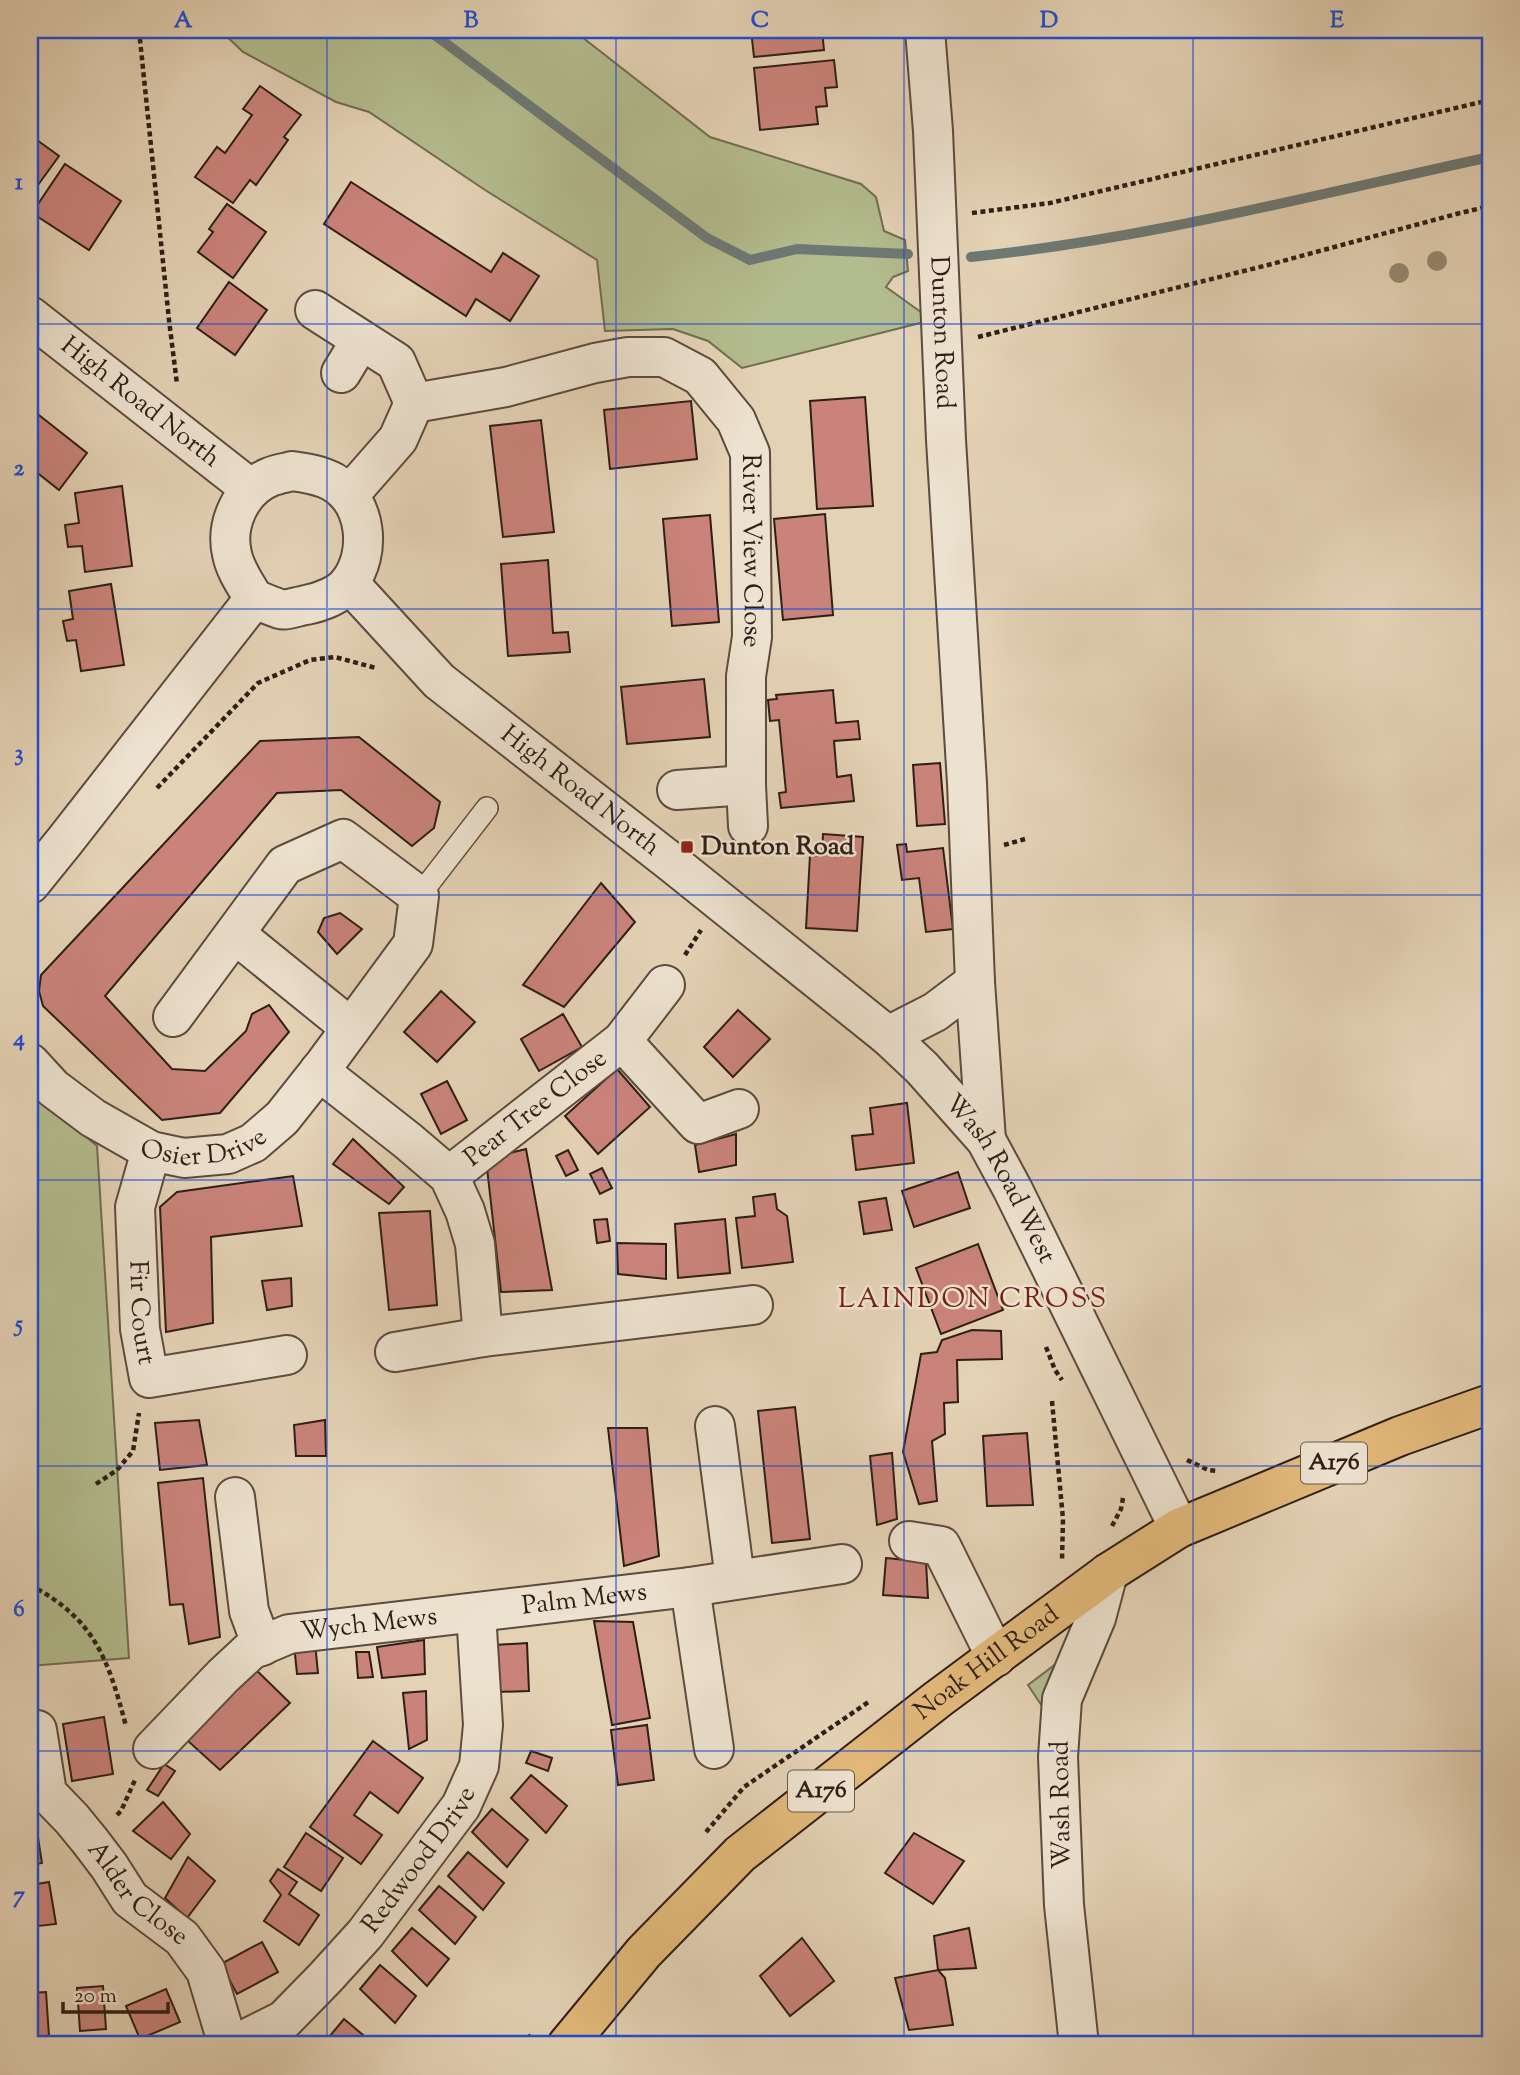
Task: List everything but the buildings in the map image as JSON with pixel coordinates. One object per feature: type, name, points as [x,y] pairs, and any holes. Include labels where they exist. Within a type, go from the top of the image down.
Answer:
[{"type":"main road","name":"Noak Hill Road","points":[[567,2045],[644,1952],[740,1854],[939,1699],[1108,1573],[1179,1528],[1400,1436],[1490,1404]]},
{"type":"street","name":"Dunton Road","points":[[925,30],[933,131],[946,440],[986,1140]]},
{"type":"street","points":[[315,310],[396,362],[414,403],[398,439],[349,495]]},
{"type":"street","name":"High Road North","points":[[30,317],[251,489]]},
{"type":"street","points":[[341,373],[361,340]]},
{"type":"street","name":"River View Close","points":[[414,403],[506,387],[595,363],[628,357],[664,357],[700,376],[736,420],[750,453],[752,636],[746,676],[748,826]]},
{"type":"street","points":[[292,471],[314,474],[335,483],[349,495],[360,516],[364,536],[362,557],[349,583],[320,602],[282,610],[254,598],[232,555],[230,531],[237,508],[251,489],[270,477],[292,471]]},
{"type":"street","name":"High Road North","points":[[349,583],[439,681],[888,1036]]},
{"type":"street","points":[[30,884],[254,598]]},
{"type":"street","points":[[677,790],[746,785]]},
{"type":"street","points":[[173,1017],[285,865],[344,839],[419,896]]},
{"type":"street","name":"Osier Drive","points":[[30,1063],[53,1088],[93,1118],[151,1151],[184,1158],[228,1154],[253,1143],[282,1118],[351,1028],[413,944],[419,896]]},
{"type":"street","points":[[235,934],[351,1028]]},
{"type":"street","points":[[888,1036],[935,1012],[975,982]]},
{"type":"street","name":"Pear Tree Close","points":[[449,1176],[622,1041],[665,985]]},
{"type":"street","name":"Wash Road West","points":[[888,1036],[922,1068],[986,1140],[1179,1528]]},
{"type":"street","name":"Pear Tree Close","points":[[622,1041],[698,1124],[739,1109]]},
{"type":"street","points":[[319,1071],[449,1176],[475,1244],[483,1337]]},
{"type":"street","name":"Fir Court","points":[[151,1151],[135,1207],[141,1329],[149,1378],[287,1355]]},
{"type":"street","points":[[396,1352],[483,1337],[753,1305]]},
{"type":"street","points":[[715,1426],[735,1579]]},
{"type":"street","name":"Wych Mews","points":[[235,1497],[249,1611],[262,1646]]},
{"type":"street","points":[[909,1541],[941,1546],[996,1657]]},
{"type":"street","name":"Palm Mews","points":[[476,1612],[690,1587],[842,1564]]},
{"type":"street","name":"Wash Road","points":[[1079,2045],[1064,1905],[1059,1746],[1062,1699],[1096,1618],[1108,1573]]},
{"type":"street","points":[[690,1587],[714,1749]]},
{"type":"street","name":"Wych Mews","points":[[138,1751],[251,1650],[289,1634],[476,1612]]},
{"type":"street","name":"Redwood Drive","points":[[234,2045],[284,2020],[325,1978],[365,1934],[461,1806],[479,1766],[483,1725],[476,1612]]},
{"type":"street","name":"Alder Close","points":[[37,1730],[47,1793],[81,1830],[130,1899],[182,1938],[206,1971],[228,2045]]},
{"type":"lane","points":[[419,896],[486,808]]},
{"type":"path","points":[[139,30],[169,320],[185,439]]},
{"type":"path","points":[[968,213],[1050,203],[1490,100]]},
{"type":"path","points":[[943,344],[1268,265],[1490,206]]},
{"type":"path","points":[[155,790],[258,683],[310,660],[335,657],[375,667],[386,676]]},
{"type":"path","points":[[1045,1345],[1062,1380]]},
{"type":"path","points":[[96,1484],[117,1470],[133,1451],[138,1416],[149,1378]]},
{"type":"path","points":[[1052,1401],[1063,1519],[1062,1568]]},
{"type":"path","points":[[30,1585],[78,1618],[85,1628],[105,1659],[138,1751],[134,1781],[121,1811],[81,1830]]},
{"type":"path","points":[[134,1781],[138,1751]]},
{"type":"green space","points":[[220,30],[573,30],[710,137],[861,184],[876,197],[884,231],[905,240],[908,271],[893,277],[886,287],[932,320],[742,368],[708,341],[673,329],[605,331],[597,260],[485,190],[369,112],[336,102],[243,52]]},
{"type":"green space","points":[[30,1088],[97,1146],[129,1658],[30,1666]]},
{"type":"green space","points":[[1069,1654],[1048,1715],[1028,1685]]},
{"type":"waterway","points":[[428,30],[707,238],[750,260],[797,249],[908,254]]},
{"type":"waterway","points":[[971,257],[1167,227],[1490,157]]},
{"type":"place","name":"Dunton Road","points":[[687,847]]},
{"type":"district","name":"LAINDON CROSS","points":[[973,1300]]}]
